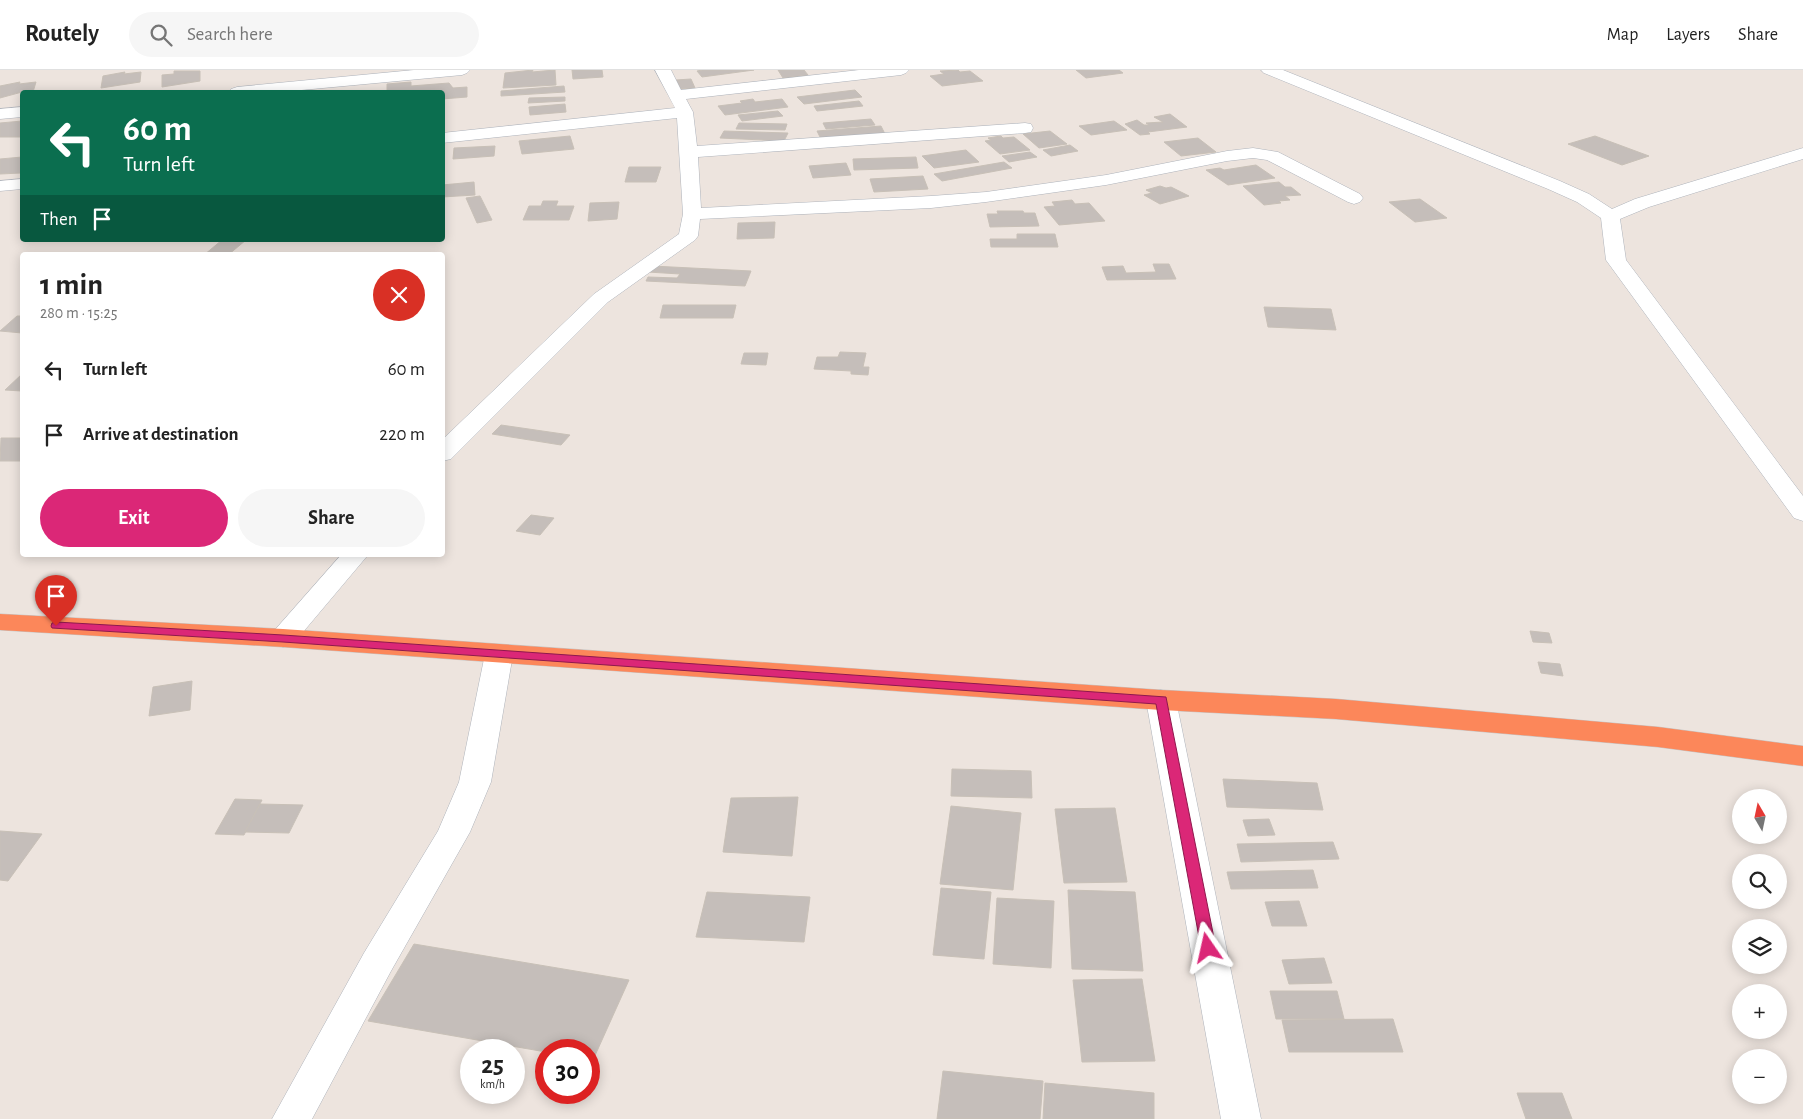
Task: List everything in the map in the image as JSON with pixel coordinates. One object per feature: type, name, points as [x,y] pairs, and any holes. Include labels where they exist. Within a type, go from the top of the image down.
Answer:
[{"type":"highway","points":[[0,622],[283,638],[1161,700],[1336,709],[1628,734],[1803,756]]},
{"type":"street","points":[[257,90],[462,70]]},
{"type":"street","points":[[445,451],[601,298],[688,236],[692,214],[689,152],[680,104],[663,70]]},
{"type":"street","points":[[445,138],[901,70]]},
{"type":"street","points":[[1269,70],[1554,184],[1583,198],[1610,216],[1616,260],[1803,513]]},
{"type":"street","points":[[0,114],[20,112]]},
{"type":"street","points":[[689,152],[1025,128]]},
{"type":"street","points":[[692,214],[931,202],[986,197],[1106,180],[1226,156],[1253,153],[1272,156],[1354,198]]},
{"type":"street","points":[[1610,216],[1642,203],[1803,154]]},
{"type":"street","points":[[0,186],[20,184]]},
{"type":"street","points":[[283,638],[353,557]]},
{"type":"street","points":[[292,1119],[377,963],[454,832],[475,782],[499,654]]},
{"type":"street","points":[[1161,700],[1241,1119]]},
{"type":"building","points":[[533,70],[532,72],[555,70],[556,85],[503,88],[505,73]]},
{"type":"building","points":[[572,70],[602,70],[603,77],[573,79]]},
{"type":"building","points":[[702,70],[754,70],[702,77],[697,71]]},
{"type":"building","points":[[778,70],[804,70],[808,75],[783,78]]},
{"type":"building","points":[[958,70],[960,72],[970,71],[983,81],[942,86],[930,76],[944,74],[940,71]]},
{"type":"building","points":[[1076,70],[1119,70],[1123,73],[1086,78]]},
{"type":"building","points":[[174,71],[200,71],[200,81],[162,87],[162,75],[174,74]]},
{"type":"building","points":[[125,72],[124,74],[141,72],[140,82],[101,88],[103,76]]},
{"type":"building","points":[[691,79],[695,88],[680,89],[676,80]]},
{"type":"building","points":[[20,82],[19,84],[36,82],[34,90],[20,90],[20,93],[0,98],[0,86]]},
{"type":"building","points":[[411,82],[411,86],[449,83],[453,88],[467,87],[467,97],[445,99],[445,90],[387,90],[387,84]]},
{"type":"building","points":[[564,86],[565,92],[501,96],[501,91]]},
{"type":"building","points":[[855,90],[862,97],[804,104],[797,97]]},
{"type":"building","points":[[565,97],[565,101],[528,103],[529,98]]},
{"type":"building","points":[[753,99],[755,102],[782,99],[788,107],[725,115],[718,106],[742,103],[740,101]]},
{"type":"building","points":[[859,101],[863,106],[817,111],[814,106]]},
{"type":"building","points":[[565,104],[566,112],[530,115],[529,107]]},
{"type":"building","points":[[778,111],[783,116],[742,121],[738,115]]},
{"type":"building","points":[[1170,114],[1187,127],[1148,132],[1150,134],[1140,135],[1125,124],[1137,120],[1144,125],[1149,125],[1146,123],[1163,122],[1154,117]]},
{"type":"building","points":[[871,119],[875,125],[826,129],[823,123]]},
{"type":"building","points":[[20,121],[20,137],[0,137],[0,123]]},
{"type":"building","points":[[1114,121],[1127,130],[1091,135],[1079,126]]},
{"type":"building","points":[[739,123],[787,124],[785,130],[736,129]]},
{"type":"building","points":[[881,126],[885,134],[821,139],[817,131]]},
{"type":"building","points":[[724,131],[788,133],[784,141],[720,138]]},
{"type":"building","points":[[1050,131],[1067,144],[1039,148],[1023,134]]},
{"type":"building","points":[[570,136],[574,149],[522,154],[519,141]]},
{"type":"building","points":[[1001,136],[1003,138],[1014,137],[1030,150],[1000,154],[985,141],[991,140],[988,138]]},
{"type":"building","points":[[1595,136],[1649,156],[1622,165],[1568,144]]},
{"type":"building","points":[[1198,138],[1216,152],[1181,156],[1164,142]]},
{"type":"building","points":[[1070,145],[1078,151],[1051,156],[1043,150]]},
{"type":"building","points":[[495,146],[494,156],[453,159],[454,148]]},
{"type":"building","points":[[966,150],[979,162],[934,168],[922,156]]},
{"type":"building","points":[[1030,152],[1037,157],[1009,162],[1002,156]]},
{"type":"building","points":[[20,157],[20,173],[0,174],[0,159]]},
{"type":"building","points":[[916,157],[918,168],[854,170],[853,159]]},
{"type":"building","points":[[1004,162],[1012,168],[942,181],[934,174]]},
{"type":"building","points":[[846,163],[851,175],[813,178],[809,166]]},
{"type":"building","points":[[1256,165],[1275,178],[1228,185],[1206,170],[1220,168],[1224,170]]},
{"type":"building","points":[[629,167],[661,167],[656,182],[625,182]]},
{"type":"building","points":[[923,176],[928,189],[874,192],[870,179]]},
{"type":"building","points":[[474,182],[475,195],[445,197],[445,185]]},
{"type":"building","points":[[1279,182],[1285,187],[1291,187],[1301,195],[1285,196],[1290,200],[1264,205],[1243,186]]},
{"type":"building","points":[[1160,186],[1171,187],[1189,196],[1160,204],[1144,195],[1152,193],[1146,190]]},
{"type":"building","points":[[480,196],[492,220],[477,223],[466,198]]},
{"type":"building","points":[[1420,199],[1447,218],[1415,222],[1389,202]]},
{"type":"building","points":[[1072,200],[1075,204],[1089,203],[1105,221],[1059,225],[1044,207],[1055,206],[1052,202]]},
{"type":"building","points":[[543,201],[558,201],[556,206],[574,206],[569,220],[523,220],[529,206],[541,206]]},
{"type":"building","points":[[619,202],[617,219],[588,221],[590,203]]},
{"type":"building","points":[[997,211],[1035,213],[1039,226],[990,227],[987,214],[998,214]]},
{"type":"building","points":[[775,222],[774,238],[737,239],[738,223]]},
{"type":"building","points":[[1017,234],[1055,234],[1058,247],[991,247],[990,239],[1017,239]]},
{"type":"building","points":[[220,242],[244,242],[232,252],[208,252]]},
{"type":"building","points":[[1153,264],[1169,264],[1176,279],[1107,280],[1102,267],[1123,266],[1126,273],[1156,272]]},
{"type":"building","points":[[652,266],[751,271],[745,286],[646,281],[648,277],[677,278],[680,274],[648,272]]},
{"type":"building","points":[[663,305],[736,305],[733,318],[660,318]]},
{"type":"building","points":[[1264,307],[1331,309],[1336,330],[1268,327]]},
{"type":"building","points":[[17,316],[20,316],[20,333],[0,331]]},
{"type":"building","points":[[840,352],[866,353],[863,367],[869,367],[868,375],[851,374],[851,371],[814,369],[817,357],[838,357]]},
{"type":"building","points":[[744,353],[768,353],[766,365],[741,364]]},
{"type":"building","points":[[20,376],[20,391],[5,390]]},
{"type":"building","points":[[501,425],[570,435],[561,445],[492,434]]},
{"type":"building","points":[[1,438],[20,438],[20,461],[0,461]]},
{"type":"building","points":[[531,515],[554,518],[540,535],[516,531]]},
{"type":"building","points":[[1530,631],[1549,633],[1552,643],[1533,642]]},
{"type":"building","points":[[1538,662],[1560,664],[1563,676],[1541,673]]},
{"type":"building","points":[[192,681],[190,710],[149,716],[153,687]]},
{"type":"building","points":[[952,769],[1031,771],[1032,798],[951,796]]},
{"type":"building","points":[[1223,779],[1317,783],[1323,810],[1227,807]]},
{"type":"building","points":[[798,797],[792,856],[723,852],[731,798]]},
{"type":"building","points":[[235,799],[262,800],[244,835],[215,834]]},
{"type":"building","points":[[260,804],[303,805],[289,833],[245,832]]},
{"type":"building","points":[[951,806],[1021,813],[1013,890],[940,884]]},
{"type":"building","points":[[1115,808],[1127,882],[1064,883],[1055,809]]},
{"type":"building","points":[[1269,819],[1275,835],[1248,836],[1243,820]]},
{"type":"building","points":[[0,831],[42,834],[8,881],[0,880]]},
{"type":"building","points":[[1333,842],[1339,859],[1241,862],[1237,844]]},
{"type":"building","points":[[1313,870],[1318,888],[1231,889],[1227,872]]},
{"type":"building","points":[[941,888],[991,892],[984,959],[933,955]]},
{"type":"building","points":[[1068,890],[1135,892],[1143,971],[1072,969]]},
{"type":"building","points":[[707,892],[810,897],[804,942],[696,937]]},
{"type":"building","points":[[997,898],[1054,901],[1051,968],[993,964]]},
{"type":"building","points":[[1299,901],[1307,926],[1272,926],[1265,902]]},
{"type":"building","points":[[414,944],[629,980],[600,1044],[600,1039],[535,1039],[535,1050],[525,1048],[525,1039],[471,1039],[368,1021]]},
{"type":"building","points":[[1324,958],[1332,983],[1289,984],[1282,960]]},
{"type":"building","points":[[1142,979],[1155,1061],[1082,1062],[1073,980]]},
{"type":"building","points":[[1270,991],[1337,991],[1344,1019],[1276,1019]]},
{"type":"building","points":[[1393,1019],[1403,1052],[1289,1052],[1282,1020]]},
{"type":"building","points":[[943,1071],[1043,1081],[1040,1119],[937,1119]]},
{"type":"building","points":[[1045,1083],[1154,1093],[1154,1119],[1043,1119]]},
{"type":"building","points":[[1517,1093],[1562,1093],[1572,1119],[1526,1119]]},
{"type":"route","points":[[56,626],[283,638],[1161,700],[1208,948]]}]
